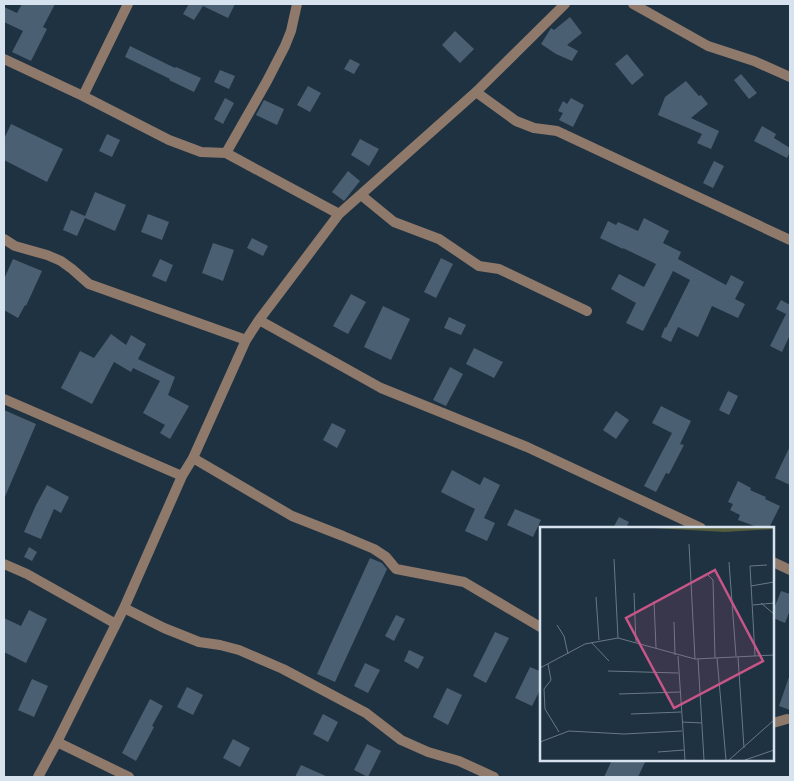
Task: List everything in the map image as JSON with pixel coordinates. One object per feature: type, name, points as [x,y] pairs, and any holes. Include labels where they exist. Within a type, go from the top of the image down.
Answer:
[{"type":"street","points":[[83,96],[128,4]]},
{"type":"street","points":[[226,153],[285,46],[297,4]]},
{"type":"street","points":[[38,777],[124,608],[182,476],[193,458],[246,340],[259,320],[339,214],[476,92],[564,4]]},
{"type":"street","points":[[632,4],[708,46],[754,61],[790,77]]},
{"type":"street","points":[[4,59],[83,96],[169,140],[200,152],[226,153],[339,214]]},
{"type":"street","points":[[476,92],[516,121],[534,128],[556,131],[790,240]]},
{"type":"street","points":[[361,195],[394,222],[439,239],[479,266],[499,269],[587,311]]},
{"type":"street","points":[[4,240],[15,246],[61,261],[89,284],[246,340]]},
{"type":"street","points":[[259,320],[381,388],[527,447],[699,527]]},
{"type":"street","points":[[4,399],[182,476]]},
{"type":"street","points":[[193,458],[292,516],[374,549],[386,557],[396,569],[464,582],[540,627]]},
{"type":"street","points":[[774,562],[790,570]]},
{"type":"street","points":[[4,564],[27,574],[116,624]]},
{"type":"street","points":[[124,608],[164,628],[199,642],[240,650],[366,713],[401,740],[428,752],[459,761],[494,777]]},
{"type":"street","points":[[774,723],[787,719]]},
{"type":"street","points":[[57,742],[129,777]]},
{"type":"building","points":[[22,4],[55,4],[43,27],[47,29],[31,61],[12,52],[23,31],[4,22],[4,7],[17,13]]},
{"type":"building","points":[[189,4],[235,4],[228,18],[203,6],[194,20],[183,14]]},
{"type":"building","points":[[570,17],[582,33],[567,45],[578,51],[572,61],[556,54],[541,44],[551,28],[554,30]]},
{"type":"building","points":[[455,31],[474,49],[460,63],[442,45]]},
{"type":"building","points":[[130,46],[175,68],[201,78],[194,92],[125,57]]},
{"type":"building","points":[[627,54],[644,75],[632,85],[615,64]]},
{"type":"building","points":[[350,59],[360,64],[354,74],[344,69]]},
{"type":"building","points":[[220,70],[235,76],[229,89],[214,82]]},
{"type":"building","points":[[741,74],[757,93],[749,99],[734,80]]},
{"type":"building","points":[[686,81],[708,104],[691,118],[719,131],[711,149],[697,143],[702,134],[658,115],[665,97]]},
{"type":"building","points":[[308,86],[321,93],[310,112],[297,105]]},
{"type":"building","points":[[225,98],[234,103],[223,124],[214,119]]},
{"type":"building","points":[[571,98],[584,105],[573,127],[559,120],[563,113],[558,111],[563,101],[567,104]]},
{"type":"building","points":[[264,100],[284,109],[277,125],[256,115]]},
{"type":"building","points":[[11,124],[63,149],[47,182],[4,160],[4,139]]},
{"type":"building","points":[[762,126],[776,134],[774,138],[790,148],[787,158],[754,141]]},
{"type":"building","points":[[107,134],[120,140],[112,157],[99,151]]},
{"type":"building","points":[[360,139],[379,149],[369,166],[351,155]]},
{"type":"building","points":[[714,161],[724,166],[713,188],[703,183]]},
{"type":"building","points":[[348,171],[360,181],[344,201],[332,192]]},
{"type":"building","points":[[95,192],[126,205],[115,231],[85,218],[77,236],[63,230],[71,210],[85,216]]},
{"type":"building","points":[[148,214],[169,222],[162,240],[141,232]]},
{"type":"building","points":[[644,218],[669,231],[663,243],[681,252],[678,259],[726,285],[731,275],[744,282],[735,299],[745,304],[738,318],[712,306],[698,337],[678,327],[671,342],[661,337],[690,280],[673,271],[643,331],[626,323],[636,303],[611,289],[619,274],[644,287],[656,264],[600,238],[608,221],[616,225],[618,222],[638,231]]},
{"type":"building","points":[[252,238],[268,246],[263,256],[247,248]]},
{"type":"building","points":[[213,243],[234,250],[223,281],[202,273]]},
{"type":"building","points":[[441,258],[453,264],[436,298],[424,292]]},
{"type":"building","points":[[13,259],[42,271],[26,306],[18,318],[4,310],[4,279]]},
{"type":"building","points":[[160,259],[173,265],[166,282],[152,276]]},
{"type":"building","points":[[351,294],[366,302],[348,334],[333,326]]},
{"type":"building","points":[[781,300],[790,305],[790,335],[782,352],[770,346],[786,314],[776,309]]},
{"type":"building","points":[[383,306],[410,319],[391,360],[364,347]]},
{"type":"building","points":[[449,317],[466,325],[461,335],[444,328]]},
{"type":"building","points":[[111,334],[126,345],[131,335],[146,344],[138,359],[175,377],[168,395],[189,406],[170,439],[160,433],[165,425],[143,413],[160,381],[133,368],[131,372],[114,362],[92,404],[61,388],[80,351],[94,358]]},
{"type":"building","points":[[474,348],[503,362],[494,378],[466,364]]},
{"type":"building","points":[[450,367],[463,374],[446,406],[433,400]]},
{"type":"building","points":[[728,391],[738,396],[729,415],[719,410]]},
{"type":"building","points":[[661,406],[691,421],[680,444],[684,445],[669,474],[666,473],[656,492],[644,486],[672,433],[652,423]]},
{"type":"building","points":[[4,410],[36,424],[4,499]]},
{"type":"building","points":[[616,411],[629,420],[616,439],[603,430]]},
{"type":"building","points":[[332,423],[346,430],[337,448],[323,440]]},
{"type":"building","points":[[790,446],[790,485],[775,478]]},
{"type":"building","points":[[452,470],[480,485],[484,477],[500,485],[484,518],[495,523],[487,541],[465,531],[475,509],[441,492]]},
{"type":"building","points":[[738,481],[751,488],[750,490],[766,497],[765,499],[780,506],[770,527],[757,527],[738,520],[740,515],[730,510],[733,504],[728,502]]},
{"type":"building","points":[[47,485],[69,497],[61,513],[54,509],[41,539],[24,532]]},
{"type":"building","points":[[515,509],[541,520],[533,537],[507,525]]},
{"type":"building","points":[[619,517],[629,522],[626,527],[614,527]]},
{"type":"building","points":[[29,547],[37,552],[32,561],[24,557]]},
{"type":"building","points":[[370,558],[382,563],[387,569],[335,682],[317,674]]},
{"type":"building","points":[[781,591],[790,594],[790,610],[785,623],[774,618],[774,608]]},
{"type":"building","points":[[29,610],[47,619],[26,663],[4,652],[4,618],[21,626]]},
{"type":"building","points":[[396,615],[405,619],[394,641],[385,636]]},
{"type":"building","points":[[495,632],[509,638],[486,683],[473,676]]},
{"type":"building","points":[[409,650],[424,657],[418,669],[404,661]]},
{"type":"building","points":[[365,663],[380,670],[368,693],[354,686]]},
{"type":"building","points":[[530,667],[540,671],[540,690],[532,706],[515,698]]},
{"type":"building","points":[[790,678],[790,710],[779,706]]},
{"type":"building","points":[[32,679],[48,686],[34,717],[18,710]]},
{"type":"building","points":[[187,687],[203,695],[193,715],[177,707]]},
{"type":"building","points":[[447,688],[462,695],[448,725],[433,717]]},
{"type":"building","points":[[150,699],[163,706],[136,761],[122,753]]},
{"type":"building","points":[[323,714],[338,722],[328,742],[313,734]]},
{"type":"building","points":[[233,739],[250,748],[240,767],[223,758]]},
{"type":"building","points":[[367,744],[381,751],[368,777],[354,770]]},
{"type":"building","points":[[612,761],[646,761],[638,777],[604,777]]},
{"type":"building","points":[[301,765],[328,777],[295,777]]}]
